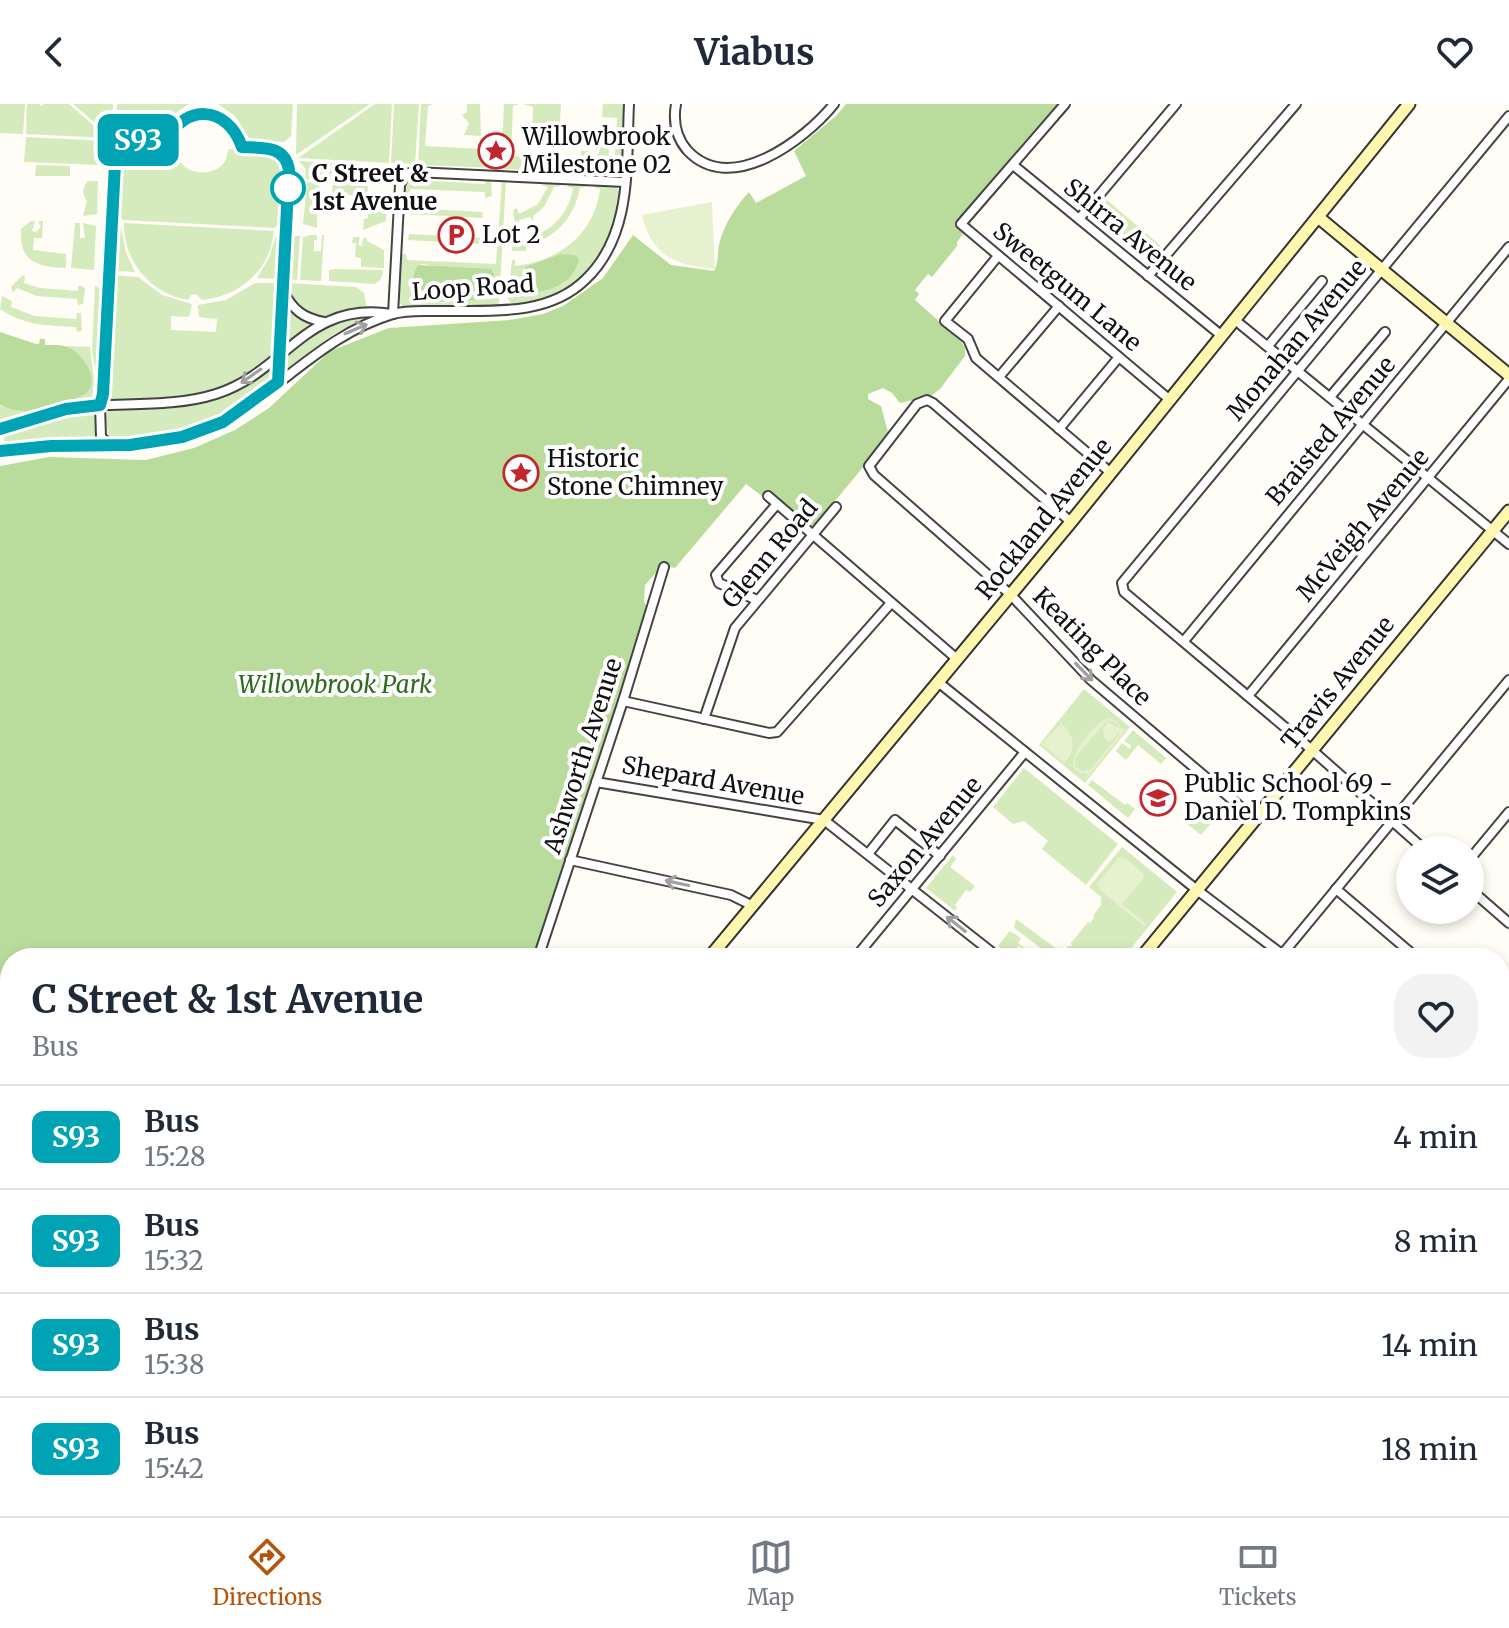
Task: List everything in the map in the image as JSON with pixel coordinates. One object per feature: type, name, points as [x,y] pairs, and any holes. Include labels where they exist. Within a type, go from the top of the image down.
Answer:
[{"type":"street","name":"Loop Road","points":[[0,429],[66,409],[215,395],[247,380],[324,323],[357,311],[393,314],[519,310],[545,304],[567,294],[584,282],[610,249],[620,223],[629,104]]},
{"type":"street","points":[[676,104],[676,128],[683,145],[703,162],[724,168],[753,163],[786,146],[814,125],[834,104]]},
{"type":"street","points":[[1013,165],[1065,104]]},
{"type":"street","points":[[1079,219],[1176,104]]},
{"type":"street","points":[[1148,276],[1296,104]]},
{"type":"street","name":"Rockland Avenue","points":[[717,948],[1111,473],[1318,217],[1403,106]]},
{"type":"street","points":[[109,444],[101,437],[100,405],[117,154],[122,146],[135,140],[166,142],[174,123],[195,109],[210,108],[224,115],[232,123],[242,147],[275,149],[288,161],[278,382]]},
{"type":"street","name":"Monahan Avenue","points":[[1184,641],[1124,592],[1122,583],[1509,116]]},
{"type":"street","name":"Shirra Avenue","points":[[1013,165],[1222,336]]},
{"type":"street","name":"Sweetgum Lane","points":[[1013,165],[961,224],[1170,400]]},
{"type":"street","points":[[393,314],[400,185],[405,174],[625,182]]},
{"type":"street","points":[[1318,217],[1509,377]]},
{"type":"street","name":"Braisted Avenue","points":[[1184,641],[1509,247]]},
{"type":"street","points":[[998,256],[945,321],[968,339],[976,358],[1111,473]]},
{"type":"street","points":[[1268,346],[1322,281]]},
{"type":"street","points":[[283,290],[291,305],[304,317],[324,323]]},
{"type":"street","points":[[999,377],[1059,306]]},
{"type":"street","name":"Loop Road","points":[[0,451],[165,441],[209,427],[223,422],[349,331],[393,314]]},
{"type":"street","points":[[1235,320],[1509,544]]},
{"type":"street","points":[[1330,397],[1385,332]]},
{"type":"street","points":[[1059,429],[1119,357]]},
{"type":"street","name":"McVeigh Avenue","points":[[1248,696],[1509,377]]},
{"type":"street","name":"Keating Place","points":[[1071,522],[927,400],[917,404],[869,467],[874,475],[1011,595],[1091,680],[1255,819]]},
{"type":"street","points":[[768,496],[957,659]]},
{"type":"street","points":[[757,600],[719,583],[716,575],[777,504]]},
{"type":"street","name":"Glenn Road","points":[[704,719],[735,628],[836,507]]},
{"type":"street","name":"Travis Avenue","points":[[1149,948],[1509,511]]},
{"type":"street","name":"Ashworth Avenue","points":[[541,948],[664,567]]},
{"type":"street","points":[[623,701],[769,733],[780,730],[891,603]]},
{"type":"street","points":[[1184,641],[1408,836]]},
{"type":"street","points":[[1290,948],[1509,680]]},
{"type":"street","points":[[938,682],[1271,948]]},
{"type":"street","name":"Saxon Avenue","points":[[863,948],[1025,752]]},
{"type":"street","name":"Shepard Avenue","points":[[596,782],[824,820]]},
{"type":"street","points":[[1484,842],[1509,812]]},
{"type":"street","points":[[824,820],[986,948]]},
{"type":"street","points":[[868,854],[895,820],[940,856]]},
{"type":"street","points":[[570,860],[731,895],[751,905]]},
{"type":"street","points":[[1336,889],[1405,948]]},
{"type":"street","points":[[1484,901],[1509,923]]},
{"type":"green space","points":[[0,104],[25,104],[23,134],[0,133]]},
{"type":"green space","points":[[27,104],[69,104],[108,138],[26,134]]},
{"type":"green space","points":[[73,104],[113,104],[112,133],[109,135]]},
{"type":"green space","points":[[117,104],[189,104],[174,114],[157,135],[132,135],[120,132],[116,123]]},
{"type":"green space","points":[[218,104],[293,104],[291,136],[284,142],[250,140],[235,116]]},
{"type":"green space","points":[[297,104],[370,104],[296,155]]},
{"type":"green space","points":[[375,104],[392,104],[389,163],[298,158]]},
{"type":"green space","points":[[394,104],[419,104],[415,164],[391,163]]},
{"type":"green space","points":[[421,104],[433,104],[428,106],[425,146],[500,150],[498,168],[418,165]]},
{"type":"green space","points":[[467,104],[480,104],[481,136],[464,135],[469,123],[462,115],[467,112]]},
{"type":"green space","points":[[504,104],[519,104],[513,106],[511,156],[559,158],[559,172],[501,169]]},
{"type":"green space","points":[[523,104],[561,104],[559,137],[555,137],[554,142],[532,141],[533,107]]},
{"type":"green space","points":[[603,104],[625,104],[619,177],[614,175],[617,118],[602,117]]},
{"type":"green space","name":"Willowbrook Park","points":[[846,104],[1059,104],[955,223],[963,234],[957,246],[932,277],[928,274],[915,290],[919,294],[915,300],[965,348],[965,356],[940,389],[931,396],[900,403],[883,388],[868,394],[868,399],[881,406],[889,436],[815,525],[809,526],[768,491],[762,496],[746,484],[675,568],[663,565],[645,585],[644,601],[648,610],[537,948],[0,948],[0,466],[49,457],[146,460],[194,448],[235,430],[269,408],[330,351],[389,328],[510,320],[543,314],[563,306],[603,278],[633,235],[671,265],[714,271],[724,231],[739,204],[749,192],[756,203],[806,176],[794,151]]},
{"type":"green space","points":[[26,137],[106,141],[107,144],[99,165],[24,162]]},
{"type":"green space","points":[[601,142],[609,150],[607,174],[599,176],[599,173],[580,172],[581,151],[589,151],[589,159],[595,157]]},
{"type":"green space","points":[[137,145],[177,147],[183,165],[201,172],[221,166],[229,149],[278,155],[285,163],[284,221],[275,228],[123,220],[115,213],[116,173],[122,155]]},
{"type":"green space","points":[[299,161],[389,166],[388,184],[306,179],[305,168]]},
{"type":"green space","points":[[36,165],[70,166],[70,176],[35,176]]},
{"type":"green space","points":[[412,175],[413,180],[485,184],[487,179],[491,179],[492,196],[485,198],[485,192],[411,189],[405,194],[404,185]]},
{"type":"green space","points":[[502,180],[506,180],[499,304],[493,307],[402,306],[398,300],[402,254],[406,254],[407,260],[496,264]],"holes":[[[423,264],[493,278],[488,295],[444,303],[421,301],[413,284],[415,269]]]},
{"type":"green space","points":[[88,181],[98,181],[97,214],[83,216],[87,201],[84,189]]},
{"type":"green space","points":[[307,182],[320,183],[317,228],[303,224]]},
{"type":"green space","points":[[543,182],[558,182],[560,186],[554,187],[544,207],[533,216],[534,222],[530,217],[519,220],[519,225],[515,226],[513,210],[517,208],[521,213],[538,204],[548,187],[542,185]]},
{"type":"green space","points":[[333,183],[368,185],[367,196],[332,194]]},
{"type":"green space","points":[[568,184],[583,184],[586,187],[580,188],[569,217],[555,232],[527,245],[526,251],[512,251],[513,234],[516,234],[517,240],[528,238],[547,230],[561,217],[573,188]]},
{"type":"green space","points":[[595,185],[614,185],[620,192],[617,216],[601,255],[574,283],[536,301],[513,306],[508,299],[512,260],[515,260],[515,266],[531,263],[560,252],[572,243],[590,220],[600,189]],"holes":[[[563,254],[565,283],[545,290],[524,289],[523,269]]]},
{"type":"green space","points":[[369,198],[387,199],[386,221],[363,230],[364,219],[368,218]]},
{"type":"green space","points":[[1107,200],[1161,246],[1148,261],[1092,217]]},
{"type":"green space","points":[[712,202],[715,269],[677,261],[652,241],[642,215]]},
{"type":"green space","points":[[410,208],[483,212],[482,218],[410,214]]},
{"type":"green space","points":[[35,221],[32,231],[36,232],[41,227],[38,221],[43,221],[42,238],[34,238],[33,250],[66,254],[66,268],[38,264],[27,256],[21,229]]},
{"type":"green space","points":[[75,223],[80,223],[80,238],[85,238],[83,223],[96,226],[94,270],[71,268]]},
{"type":"green space","points":[[124,223],[274,231],[267,258],[251,279],[229,293],[202,300],[196,294],[188,300],[162,291],[142,274],[128,250]]},
{"type":"green space","points":[[121,227],[126,253],[135,272],[114,271],[114,230]]},
{"type":"green space","points":[[409,234],[481,238],[481,244],[408,240]]},
{"type":"green space","points":[[317,235],[314,251],[321,251],[324,235],[321,281],[300,280],[303,237]]},
{"type":"green space","points":[[276,236],[283,239],[281,279],[257,278],[269,258]]},
{"type":"green space","points":[[290,236],[300,236],[297,280],[288,279]]},
{"type":"green space","points":[[353,237],[360,237],[358,245],[362,246],[363,238],[367,238],[367,241],[384,250],[384,268],[361,267],[361,258],[355,257]]},
{"type":"green space","points":[[561,254],[575,255],[579,259],[572,275],[560,285],[526,293],[525,267]]},
{"type":"green space","points":[[418,265],[491,269],[494,274],[488,295],[481,300],[424,303],[416,296],[413,286]]},
{"type":"green space","points":[[329,270],[383,271],[381,279],[375,284],[329,281]]},
{"type":"green space","points":[[23,275],[24,283],[40,288],[78,291],[78,286],[82,286],[85,289],[83,304],[78,305],[77,299],[37,296],[17,288],[12,291],[11,287]]},
{"type":"green space","points":[[113,275],[138,277],[162,295],[192,304],[189,317],[171,316],[171,330],[216,332],[217,319],[199,317],[198,305],[226,300],[255,283],[278,283],[276,350],[249,374],[217,388],[182,395],[108,399]]},
{"type":"green space","points":[[288,283],[356,287],[364,293],[367,308],[331,316],[315,316],[293,302]]},
{"type":"green space","points":[[95,286],[103,294],[98,391],[94,399],[96,374],[92,351]]},
{"type":"green space","points":[[2,296],[12,301],[11,307],[35,316],[76,319],[77,313],[81,313],[82,331],[77,332],[76,327],[46,325],[18,318],[0,309]]},
{"type":"green space","points":[[287,307],[314,324],[289,342],[285,339]]},
{"type":"green space","points":[[368,316],[332,335],[287,371],[284,370],[285,356],[314,335],[345,320]]},
{"type":"green space","points":[[0,332],[36,344],[40,339],[45,339],[45,345],[70,348],[89,369],[90,389],[74,399],[37,409],[21,411],[0,405]]},
{"type":"green space","points":[[66,346],[90,347],[94,379],[92,401],[37,412],[5,423],[0,421],[0,406],[26,411],[75,398],[90,378],[82,359]]},
{"type":"green space","points":[[274,365],[273,383],[243,404],[196,427],[144,440],[120,440],[108,435],[106,416],[109,409],[203,402],[228,394]]},
{"type":"green space","points":[[92,410],[95,439],[5,444],[3,432],[54,416]]},
{"type":"green space","points":[[1084,689],[1130,727],[1085,783],[1039,745]]},
{"type":"green space","points":[[1109,718],[1117,721],[1122,730],[1127,728],[1086,779],[1087,774],[1079,773],[1073,767],[1073,761],[1085,739]],"holes":[[[1107,720],[1117,723],[1120,729],[1108,722],[1103,729],[1104,738],[1110,742],[1119,732],[1119,735],[1091,769],[1081,771],[1075,766],[1075,758]]]},
{"type":"green space","points":[[1061,723],[1073,743],[1064,763],[1042,744]]},
{"type":"green space","points":[[1133,730],[1166,758],[1161,764],[1138,745],[1126,760],[1116,751],[1122,743],[1130,749],[1131,745],[1124,741]]},
{"type":"green space","points":[[1024,768],[1118,844],[1086,885],[1042,849],[1048,841],[1024,821],[1013,824],[993,807]]},
{"type":"green space","points":[[1092,780],[1135,809],[1128,818],[1088,785]]},
{"type":"green space","points":[[1155,787],[1170,799],[1156,816],[1141,804]]},
{"type":"green space","points":[[1192,806],[1212,822],[1201,835],[1181,819]]},
{"type":"green space","points":[[1122,847],[1177,892],[1131,948],[1066,948],[1072,946],[1071,943],[1094,918],[1101,905],[1101,897],[1089,887]]},
{"type":"green space","points":[[953,855],[956,859],[950,867],[975,886],[970,892],[966,890],[955,905],[955,911],[926,888]]},
{"type":"green space","points":[[1119,857],[1127,859],[1144,874],[1122,904],[1146,924],[1144,926],[1101,891],[1097,884]]},
{"type":"green space","points":[[1016,919],[1056,948],[1041,948],[1014,928]]},
{"type":"green space","points":[[1010,931],[1021,938],[1018,943],[1024,948],[1000,948],[998,946]]},
{"type":"bus line","name":"S93","points":[[0,429],[66,409],[100,405],[115,164],[122,146],[135,140],[166,142],[174,123],[181,116],[195,109],[210,108],[232,123],[242,147],[275,149],[284,155],[289,170],[278,382],[223,422],[182,437],[130,445],[51,446],[0,451]]},
{"type":"place","name":"Willowbrook Milestone 02","points":[[496,151]]},
{"type":"place","name":"C Street & 1st Avenue","points":[[288,188]]},
{"type":"place","name":"Lot 2","points":[[456,235]]},
{"type":"place","name":"Historic Stone Chimney","points":[[521,473]]},
{"type":"place","name":"Public School 69 - Daniel D. Tompkins","points":[[1158,798]]}]
